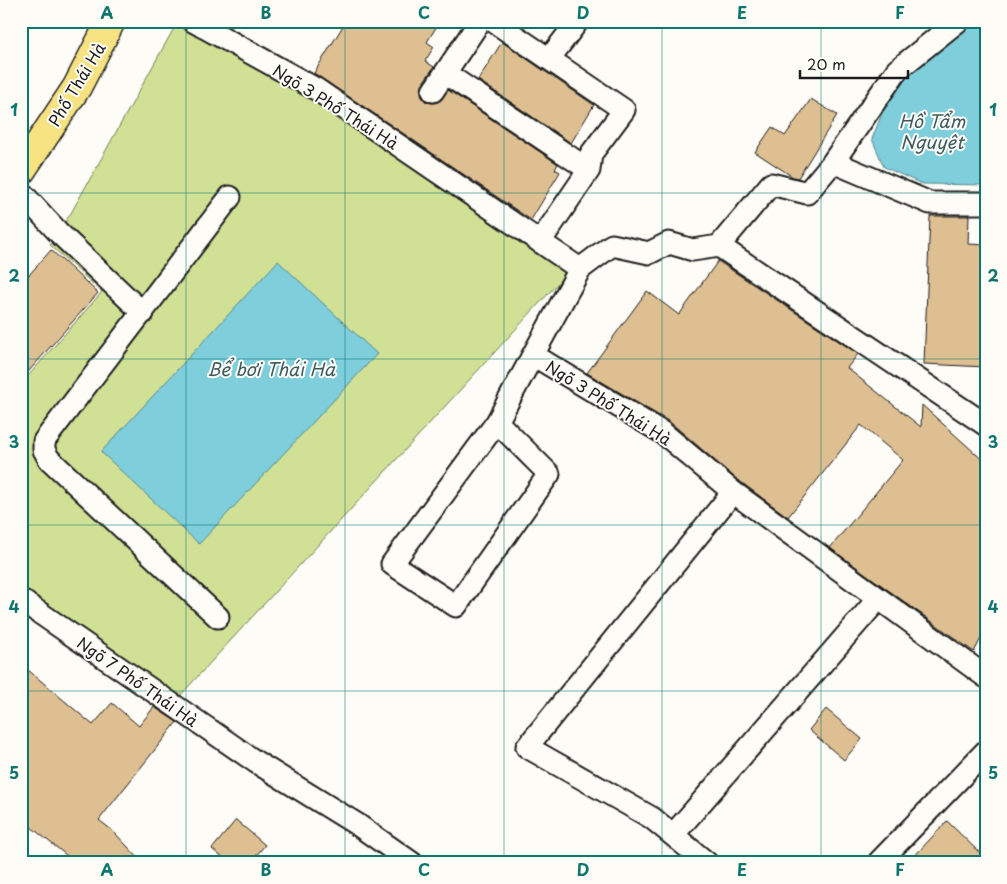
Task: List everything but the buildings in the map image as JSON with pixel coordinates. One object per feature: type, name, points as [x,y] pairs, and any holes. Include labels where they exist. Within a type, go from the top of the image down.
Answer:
[{"type":"main road","name":"Phố Thái Hà","points":[[21,171],[76,87],[109,22]]},
{"type":"lane","name":"Ngõ 3 Phố Thái Hà","points":[[193,21],[316,90],[580,269],[533,355],[663,433],[733,492],[986,677]]},
{"type":"lane","points":[[433,91],[480,21]]},
{"type":"lane","points":[[493,21],[624,110],[591,154],[588,170],[540,242]]},
{"type":"lane","points":[[549,59],[578,21]]},
{"type":"lane","points":[[580,269],[612,245],[649,253],[669,243],[693,250],[719,246],[770,184],[807,193],[833,162],[897,70],[958,21]]},
{"type":"lane","points":[[445,73],[588,170]]},
{"type":"lane","points":[[833,162],[930,203],[986,203]]},
{"type":"lane","points":[[21,192],[58,232],[143,312]]},
{"type":"lane","points":[[218,617],[49,459],[44,450],[44,441],[230,197]]},
{"type":"lane","points":[[719,246],[986,425]]},
{"type":"lane","points":[[497,422],[549,474],[456,606],[392,564],[497,422],[533,355]]},
{"type":"lane","points":[[707,863],[652,818],[527,747],[733,492]]},
{"type":"lane","points":[[673,835],[878,599]]},
{"type":"lane","name":"Ngõ 7 Phố Thái Hà","points":[[21,600],[256,762],[358,825],[412,863]]},
{"type":"lane","points":[[878,863],[986,751]]},
{"type":"green space","points":[[178,21],[315,95],[569,271],[178,698],[21,592],[21,509],[26,504],[21,500],[21,384],[102,292],[50,245],[71,213]]},
{"type":"water","name":"Hồ Tẩm Nguyệt","points":[[970,21],[986,21],[986,185],[922,184],[884,167],[872,139],[888,98],[932,52]]},
{"type":"water","name":"Bể bơi Thái Hà","points":[[278,261],[377,354],[199,544],[101,452]]}]
